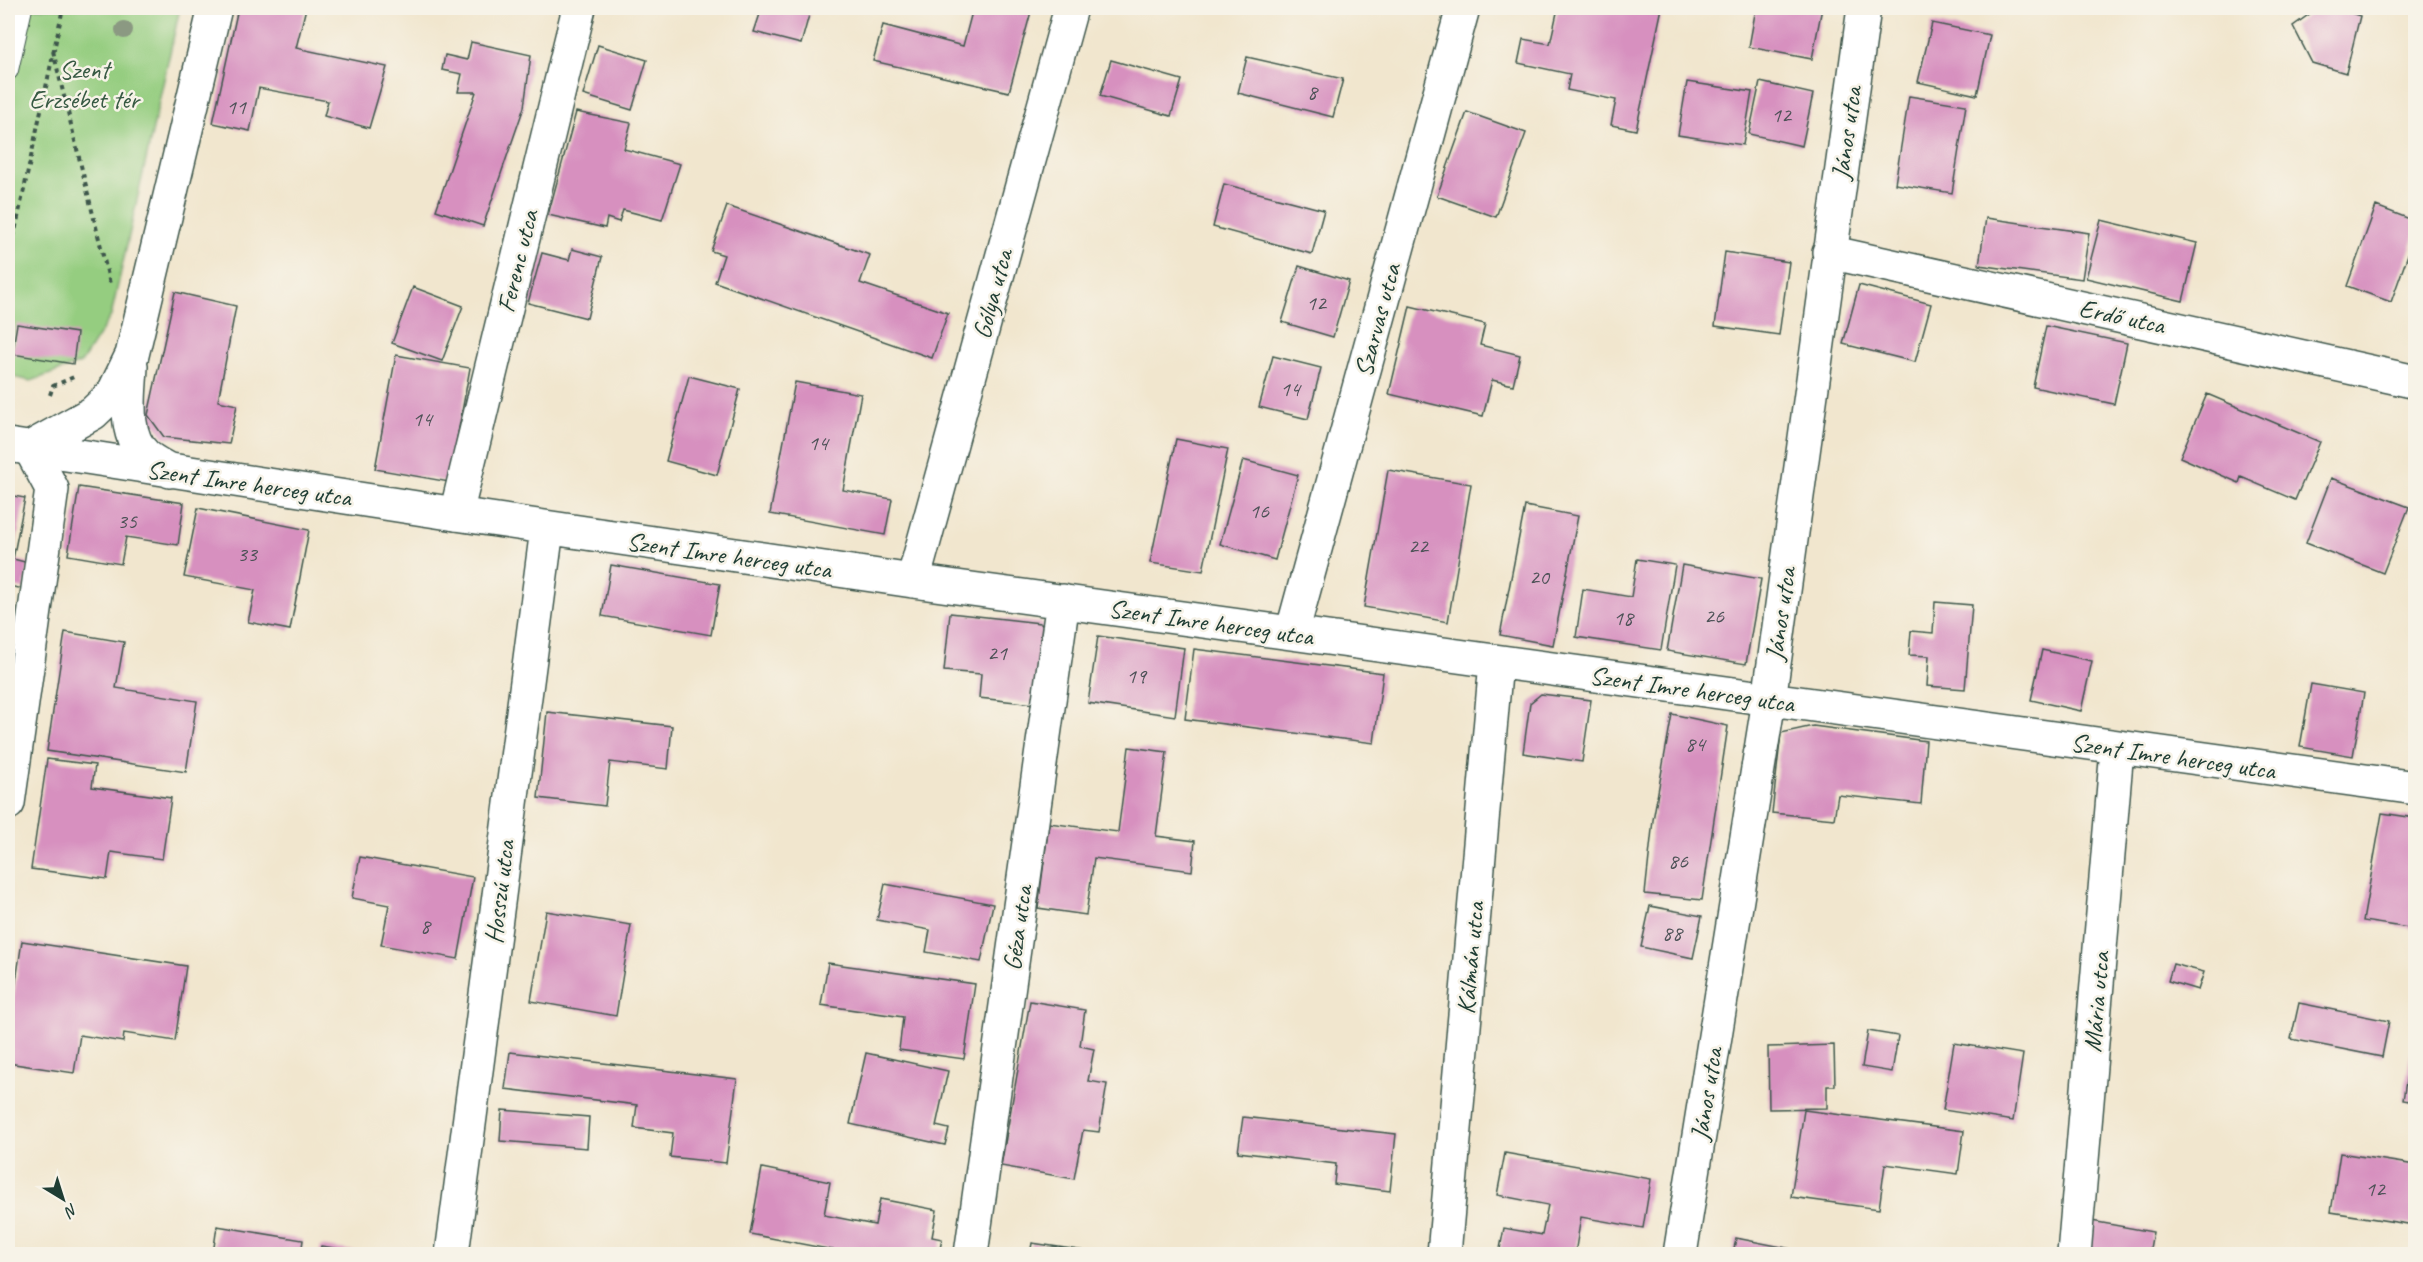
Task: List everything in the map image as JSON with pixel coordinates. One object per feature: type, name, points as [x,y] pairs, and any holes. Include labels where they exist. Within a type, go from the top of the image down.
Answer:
[{"type":"street","points":[[171,472],[145,454],[133,437],[129,411],[132,355],[215,8]]},
{"type":"street","name":"Ferenc utca","points":[[456,514],[579,8]]},
{"type":"street","name":"Gólya utca","points":[[913,581],[1071,8]]},
{"type":"street","name":"Szarvas utca","points":[[1292,633],[1463,8]]},
{"type":"street","name":"János utca","points":[[1680,1254],[1769,700],[1864,8]]},
{"type":"street","name":"Erdő utca","points":[[1829,252],[2415,382]]},
{"type":"street","points":[[8,803],[52,489],[19,446],[93,413],[113,394],[132,355]]},
{"type":"street","name":"Szent Imre herceg utca","points":[[19,446],[171,472],[547,529],[2117,749],[2415,788]]},
{"type":"street","name":"Hosszú utca","points":[[452,1254],[547,529]]},
{"type":"street","name":"Géza utca","points":[[971,1254],[1063,601]]},
{"type":"street","name":"Kálmán utca","points":[[1444,1254],[1496,662]]},
{"type":"street","name":"Mária utca","points":[[2074,1254],[2117,749]]},
{"type":"lane","points":[[8,70],[22,8]]},
{"type":"path","points":[[8,264],[63,8]]},
{"type":"path","points":[[53,51],[113,295]]},
{"type":"green space","name":"Szent Erzsébet tér","points":[[8,8],[180,8],[111,316],[81,363],[31,381],[8,376]]},
{"type":"building","points":[[238,8],[306,8],[296,48],[387,67],[369,128],[324,116],[328,101],[259,88],[250,131],[213,123]]},
{"type":"building","points":[[762,8],[811,8],[801,44],[754,32]]},
{"type":"building","points":[[973,8],[1032,8],[1009,92],[873,61],[883,25],[963,46]]},
{"type":"building","points":[[1558,8],[1662,8],[1636,130],[1611,125],[1616,100],[1567,90],[1570,74],[1518,63],[1523,39],[1550,44]]},
{"type":"building","points":[[1756,8],[1822,8],[1812,59],[1749,47]]},
{"type":"building","points":[[2318,8],[2336,8],[2360,16],[2346,73],[2312,63],[2293,26]]},
{"type":"building","points":[[1932,23],[1990,35],[1977,95],[1918,82]]},
{"type":"building","points":[[471,42],[531,55],[524,107],[483,226],[436,210],[476,92],[458,92],[462,74],[442,70],[445,55],[467,60]]},
{"type":"building","points":[[598,45],[647,60],[632,110],[583,95]]},
{"type":"building","points":[[1247,57],[1343,79],[1333,117],[1238,93]]},
{"type":"building","points":[[1111,60],[1182,80],[1171,116],[1100,96]]},
{"type":"building","points":[[1687,82],[1752,92],[1743,145],[1678,135]]},
{"type":"building","points":[[1760,82],[1813,94],[1802,146],[1749,134]]},
{"type":"building","points":[[1909,96],[1966,105],[1952,193],[1895,184]]},
{"type":"building","points":[[576,112],[631,123],[624,149],[680,164],[662,220],[623,210],[619,222],[607,218],[605,228],[548,215]]},
{"type":"building","points":[[1467,112],[1526,133],[1496,217],[1437,196]]},
{"type":"building","points":[[1224,184],[1324,210],[1312,254],[1213,227]]},
{"type":"building","points":[[727,206],[870,255],[860,283],[948,313],[932,358],[715,282],[724,255],[711,251]]},
{"type":"building","points":[[2376,206],[2415,221],[2415,235],[2391,302],[2347,286]]},
{"type":"building","points":[[1986,218],[2089,233],[2082,279],[1979,265]]},
{"type":"building","points":[[2101,220],[2197,243],[2183,301],[2086,278]]},
{"type":"building","points":[[572,249],[602,257],[587,318],[528,303],[542,253],[569,260]]},
{"type":"building","points":[[1725,252],[1789,262],[1779,335],[1715,326]]},
{"type":"building","points":[[1299,266],[1349,281],[1333,337],[1282,322]]},
{"type":"building","points":[[1859,285],[1931,304],[1915,362],[1843,344]]},
{"type":"building","points":[[413,287],[463,306],[442,361],[392,343]]},
{"type":"building","points":[[175,292],[236,306],[218,401],[237,405],[229,444],[164,437],[148,415]]},
{"type":"building","points":[[1410,306],[1485,324],[1480,345],[1520,355],[1513,385],[1492,380],[1483,416],[1389,394]]},
{"type":"building","points":[[17,324],[77,333],[73,364],[12,354]]},
{"type":"building","points":[[2046,326],[2127,343],[2114,404],[2033,387]]},
{"type":"building","points":[[396,355],[470,368],[449,482],[375,469]]},
{"type":"building","points":[[1273,356],[1321,368],[1308,419],[1259,407]]},
{"type":"building","points":[[689,376],[740,389],[717,475],[666,461]]},
{"type":"building","points":[[795,382],[861,394],[843,490],[892,499],[885,535],[770,514]]},
{"type":"building","points":[[2207,394],[2320,442],[2295,500],[2241,477],[2239,483],[2180,457]]},
{"type":"building","points":[[1176,439],[1228,449],[1203,571],[1150,563]]},
{"type":"building","points":[[1243,460],[1298,475],[1275,560],[1220,544]]},
{"type":"building","points":[[1388,470],[1471,484],[1448,622],[1364,607]]},
{"type":"building","points":[[2331,478],[2409,507],[2383,573],[2306,543]]},
{"type":"building","points":[[79,487],[184,503],[178,545],[126,537],[121,564],[68,555]]},
{"type":"building","points":[[8,495],[25,498],[13,559],[29,563],[24,589],[8,586]]},
{"type":"building","points":[[1525,506],[1578,516],[1553,645],[1500,635]]},
{"type":"building","points":[[198,508],[309,530],[290,630],[248,622],[255,590],[184,577]]},
{"type":"building","points":[[1637,559],[1675,565],[1661,650],[1576,637],[1583,589],[1631,597]]},
{"type":"building","points":[[611,565],[720,584],[711,635],[602,616]]},
{"type":"building","points":[[1682,565],[1761,579],[1746,664],[1667,651]]},
{"type":"building","points":[[1935,602],[1972,605],[1965,689],[1927,686],[1929,656],[1909,655],[1911,631],[1933,633]]},
{"type":"building","points":[[950,613],[1040,623],[1050,634],[1043,705],[979,698],[981,674],[944,671]]},
{"type":"building","points":[[65,632],[124,642],[116,688],[197,701],[186,772],[47,751]]},
{"type":"building","points":[[1098,636],[1184,648],[1175,716],[1088,703]]},
{"type":"building","points":[[1194,649],[1383,673],[1374,743],[1185,719]]},
{"type":"building","points":[[2042,650],[2092,661],[2081,711],[2031,700]]},
{"type":"building","points":[[2311,684],[2364,693],[2353,756],[2300,747]]},
{"type":"building","points":[[1541,694],[1591,700],[1582,762],[1523,753],[1530,703]]},
{"type":"building","points":[[547,712],[672,726],[668,769],[610,762],[605,806],[538,798]]},
{"type":"building","points":[[1672,714],[1728,726],[1702,900],[1645,894],[1653,820]]},
{"type":"building","points":[[1813,726],[1926,741],[1921,804],[1838,795],[1834,819],[1772,813],[1781,733]]},
{"type":"building","points":[[1129,747],[1167,752],[1156,836],[1195,841],[1192,871],[1094,858],[1086,915],[1038,908],[1049,823],[1118,832]]},
{"type":"building","points":[[47,759],[95,765],[92,787],[171,798],[162,859],[111,852],[107,879],[31,869]]},
{"type":"building","points":[[2382,813],[2415,818],[2415,929],[2363,921]]},
{"type":"building","points":[[360,857],[473,877],[458,959],[381,945],[389,905],[352,898]]},
{"type":"building","points":[[885,884],[993,904],[981,962],[926,952],[930,930],[877,920]]},
{"type":"building","points":[[1650,906],[1702,916],[1693,958],[1641,947]]},
{"type":"building","points":[[546,911],[631,925],[616,1016],[531,1001]]},
{"type":"building","points":[[22,941],[186,966],[175,1041],[124,1033],[123,1042],[80,1035],[74,1073],[8,1063],[8,1034]]},
{"type":"building","points":[[828,963],[975,984],[964,1059],[899,1050],[903,1017],[821,1005]]},
{"type":"building","points":[[2173,964],[2204,972],[2198,990],[2168,981]]},
{"type":"building","points":[[1030,1001],[1085,1010],[1080,1046],[1094,1049],[1088,1081],[1107,1084],[1099,1132],[1083,1130],[1074,1179],[1001,1166]]},
{"type":"building","points":[[2299,1003],[2389,1021],[2382,1057],[2291,1039]]},
{"type":"building","points":[[1868,1031],[1898,1036],[1892,1072],[1862,1067]]},
{"type":"building","points":[[2415,1033],[2415,1102],[2403,1100]]},
{"type":"building","points":[[1954,1043],[2023,1054],[2013,1121],[1943,1110]]},
{"type":"building","points":[[1834,1045],[1835,1086],[1827,1086],[1827,1108],[1769,1109],[1768,1047]]},
{"type":"building","points":[[510,1052],[737,1079],[726,1163],[670,1157],[673,1133],[634,1128],[637,1105],[505,1089]]},
{"type":"building","points":[[866,1053],[948,1071],[936,1126],[949,1129],[945,1145],[850,1124]]},
{"type":"building","points":[[502,1110],[589,1117],[587,1148],[500,1141]]},
{"type":"building","points":[[1804,1110],[1964,1131],[1958,1174],[1885,1164],[1879,1209],[1791,1197]]},
{"type":"building","points":[[1243,1117],[1396,1134],[1390,1191],[1334,1184],[1336,1164],[1238,1152]]},
{"type":"building","points":[[1505,1153],[1651,1179],[1643,1228],[1581,1217],[1575,1254],[1499,1254],[1504,1228],[1542,1235],[1548,1205],[1497,1195]]},
{"type":"building","points":[[2340,1153],[2415,1165],[2415,1225],[2331,1212]]},
{"type":"building","points":[[762,1168],[830,1182],[824,1215],[875,1225],[880,1199],[937,1210],[932,1237],[942,1239],[939,1254],[854,1254],[750,1234]]},
{"type":"building","points":[[2086,1220],[2153,1232],[2149,1254],[2080,1254]]},
{"type":"building","points":[[217,1226],[303,1240],[301,1254],[213,1254]]},
{"type":"building","points":[[1736,1238],[1792,1249],[1791,1254],[1733,1254]]},
{"type":"building","points":[[1032,1243],[1098,1253],[1098,1254],[1030,1254]]},
{"type":"building","points":[[321,1246],[364,1253],[364,1254],[319,1254]]}]
